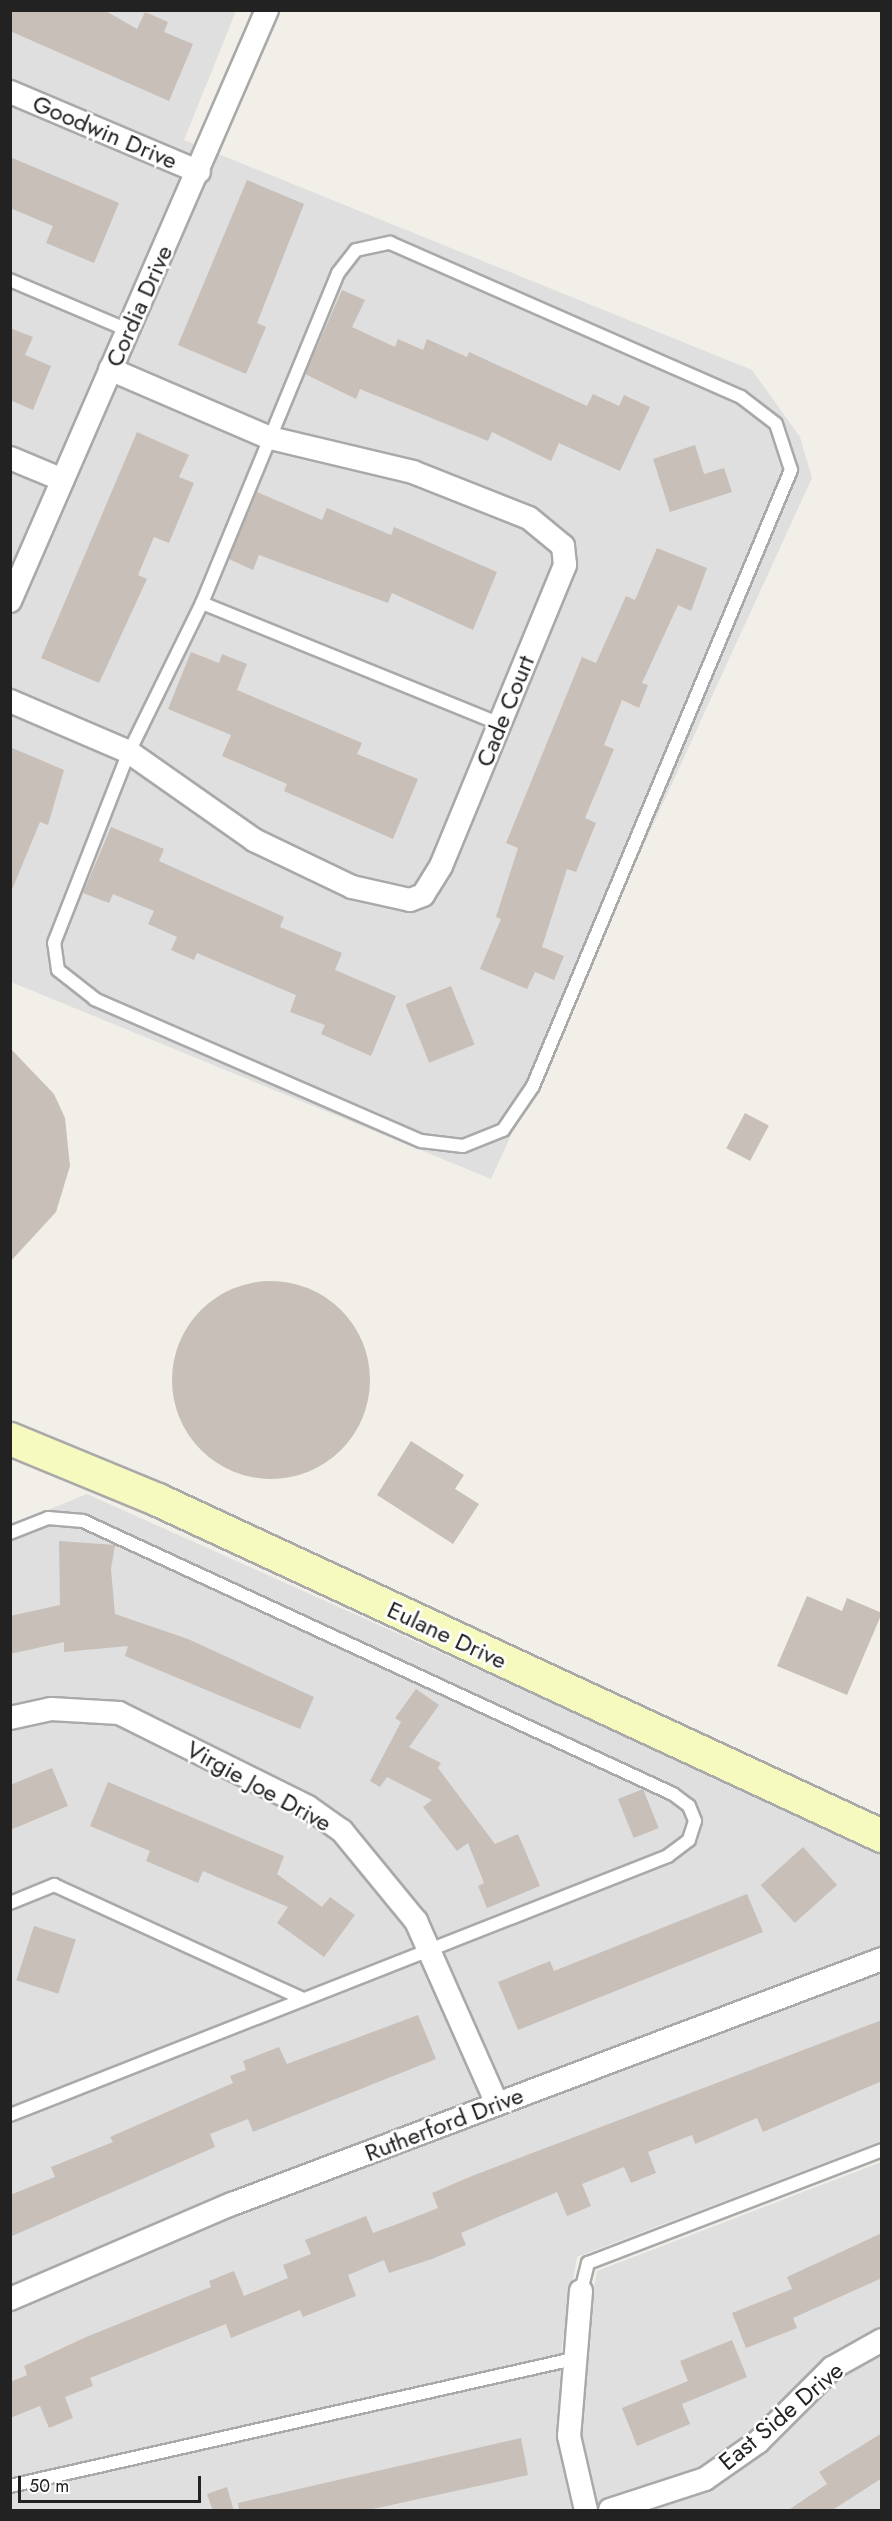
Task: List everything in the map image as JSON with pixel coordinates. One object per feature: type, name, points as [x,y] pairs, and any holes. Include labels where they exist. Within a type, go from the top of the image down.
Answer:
[{"type":"street","name":"Cordia Drive","points":[[10,602],[110,369],[199,172],[262,12]]},
{"type":"street","name":"Goodwin Drive","points":[[10,92],[199,172]]},
{"type":"street","name":"Cade Court","points":[[10,701],[129,752],[254,840],[352,887],[410,900],[423,895],[441,866],[565,565],[563,546],[529,518],[413,472],[270,438],[110,369]]},
{"type":"street","points":[[10,458],[63,480]]},
{"type":"street","name":"Eulane Drive","points":[[10,1439],[158,1500],[882,1836]]},
{"type":"street","name":"Virgie Joe Drive","points":[[10,1718],[51,1709],[119,1713],[308,1807],[342,1831],[393,1887],[428,1949],[497,2104]]},
{"type":"street","name":"Rutherford Drive","points":[[10,2299],[232,2204],[882,1959]]},
{"type":"street","points":[[581,2291],[573,2359],[569,2436],[586,2511]]},
{"type":"street","name":"East Side Drive","points":[[610,2511],[705,2479],[758,2442],[832,2368],[882,2340]]},
{"type":"lane","points":[[390,243],[741,397],[776,424],[790,455],[784,498],[533,1086],[503,1130],[464,1146],[421,1141],[69,983],[58,970],[55,931],[129,752],[202,603],[338,273],[356,250],[390,243]]},
{"type":"lane","points":[[10,280],[128,330]]},
{"type":"lane","points":[[202,603],[500,724]]},
{"type":"lane","points":[[10,1533],[48,1518],[83,1521],[662,1789],[689,1806],[695,1821],[689,1840],[668,1856],[10,2115]]},
{"type":"lane","points":[[10,1903],[54,1885],[303,1999]]},
{"type":"lane","points":[[581,2291],[588,2263],[882,2150]]},
{"type":"lane","points":[[10,2486],[573,2359]]},
{"type":"shaded area","points":[[10,11],[236,11],[184,140],[752,370],[800,437],[812,478],[491,1179],[11,982]]},
{"type":"shaded area","points":[[87,1494],[881,1850],[881,2141],[577,2257],[561,2352],[583,2345],[597,2271],[881,2162],[881,2510],[11,2510],[11,1525]]},
{"type":"building","points":[[10,10],[104,10],[137,29],[145,12],[168,22],[164,32],[193,44],[169,101],[10,31]]},
{"type":"building","points":[[10,157],[119,203],[94,263],[46,243],[53,226],[10,208]]},
{"type":"building","points":[[247,180],[304,204],[257,323],[266,327],[246,374],[178,345]]},
{"type":"building","points":[[342,290],[365,300],[352,327],[395,347],[398,339],[423,350],[427,339],[467,357],[469,352],[587,406],[593,394],[619,406],[624,395],[650,407],[620,471],[559,443],[551,461],[492,432],[488,441],[360,389],[356,399],[305,374]]},
{"type":"building","points":[[10,328],[33,337],[25,355],[51,366],[33,410],[10,400]]},
{"type":"building","points":[[137,432],[189,455],[179,477],[194,483],[169,543],[154,537],[138,575],[147,579],[99,683],[41,658]]},
{"type":"building","points":[[695,445],[704,474],[724,468],[732,492],[670,512],[653,459]]},
{"type":"building","points":[[257,492],[322,520],[327,508],[391,535],[394,527],[497,572],[473,630],[392,593],[388,603],[259,555],[253,570],[229,559]]},
{"type":"building","points":[[657,548],[707,568],[691,611],[678,605],[642,683],[648,685],[639,708],[622,700],[604,745],[614,749],[585,818],[596,823],[576,872],[567,869],[542,947],[564,956],[554,980],[535,972],[527,989],[480,969],[501,919],[496,917],[518,848],[506,843],[582,657],[596,663],[626,596],[635,600]]},
{"type":"building","points":[[191,652],[219,663],[222,654],[247,664],[237,690],[362,743],[357,754],[418,779],[393,839],[284,791],[287,784],[222,756],[231,735],[168,709]]},
{"type":"building","points":[[10,747],[64,770],[48,825],[40,822],[11,892]]},
{"type":"building","points":[[111,827],[164,849],[159,861],[284,917],[280,927],[342,953],[335,970],[396,996],[371,1056],[321,1034],[325,1025],[290,1012],[296,995],[197,953],[194,960],[171,950],[177,937],[148,924],[154,911],[113,894],[109,903],[83,893]]},
{"type":"building","points":[[451,986],[475,1044],[429,1063],[406,1004]]},
{"type":"building","points":[[10,1048],[54,1094],[65,1118],[70,1166],[56,1212],[10,1262]]},
{"type":"building","points":[[745,1113],[769,1126],[750,1161],[726,1148]]},
{"type":"building","points":[[261,1281],[281,1281],[318,1292],[348,1317],[363,1342],[370,1370],[366,1409],[359,1427],[334,1457],[318,1468],[300,1475],[281,1479],[261,1479],[224,1468],[194,1443],[183,1427],[176,1409],[172,1390],[172,1370],[183,1333],[208,1303],[224,1292],[242,1285]]},
{"type":"building","points":[[411,1441],[464,1475],[455,1489],[479,1504],[453,1544],[377,1495]]},
{"type":"building","points":[[59,1541],[115,1545],[111,1569],[115,1614],[188,1639],[314,1697],[300,1729],[125,1656],[128,1646],[64,1652],[64,1642],[10,1654],[10,1616],[60,1605]]},
{"type":"building","points":[[807,1596],[842,1611],[847,1598],[882,1613],[847,1695],[777,1666]]},
{"type":"building","points":[[416,1689],[439,1705],[409,1747],[441,1763],[438,1768],[495,1844],[518,1834],[540,1886],[487,1908],[478,1886],[484,1883],[468,1843],[457,1851],[423,1807],[432,1800],[387,1777],[380,1787],[370,1781],[401,1722],[395,1718]]},
{"type":"building","points":[[52,1768],[68,1806],[10,1830],[10,1785]]},
{"type":"building","points":[[108,1782],[284,1856],[277,1874],[322,1907],[330,1897],[355,1915],[324,1957],[277,1923],[288,1907],[203,1871],[198,1883],[146,1861],[150,1851],[90,1826]]},
{"type":"building","points":[[643,1789],[659,1828],[634,1838],[618,1799]]},
{"type":"building","points":[[803,1847],[837,1885],[795,1923],[761,1885]]},
{"type":"building","points":[[747,1894],[763,1932],[518,2030],[498,1982],[550,1961],[554,1971]]},
{"type":"building","points":[[34,1926],[76,1940],[58,1994],[16,1980]]},
{"type":"building","points":[[418,2015],[436,2059],[253,2132],[248,2119],[210,2134],[215,2147],[10,2237],[10,2195],[55,2177],[51,2167],[113,2142],[110,2137],[233,2083],[230,2076],[246,2070],[243,2061],[279,2047],[287,2064]]},
{"type":"building","points":[[882,2020],[882,2081],[763,2132],[757,2118],[695,2144],[692,2135],[648,2152],[656,2173],[631,2183],[624,2167],[582,2184],[591,2206],[567,2216],[557,2192],[461,2233],[466,2245],[432,2259],[389,2273],[384,2260],[348,2275],[356,2296],[303,2317],[300,2310],[231,2338],[226,2324],[90,2378],[93,2386],[65,2397],[73,2418],[49,2428],[40,2406],[10,2418],[10,2382],[27,2375],[24,2366],[86,2337],[211,2287],[209,2281],[234,2271],[244,2296],[288,2278],[283,2265],[311,2254],[305,2240],[366,2216],[373,2233],[400,2223],[438,2208],[432,2193],[472,2176]]},
{"type":"building","points":[[882,2233],[882,2278],[793,2318],[797,2328],[746,2348],[732,2313],[792,2289],[787,2277]]},
{"type":"building","points":[[732,2340],[747,2377],[682,2404],[690,2424],[637,2446],[622,2408],[688,2381],[680,2361]]},
{"type":"building","points":[[882,2433],[882,2478],[831,2511],[787,2511],[827,2484],[819,2472]]},
{"type":"building","points":[[521,2438],[528,2475],[364,2511],[239,2511],[238,2503]]},
{"type":"building","points":[[227,2487],[234,2511],[213,2511],[207,2494]]}]
